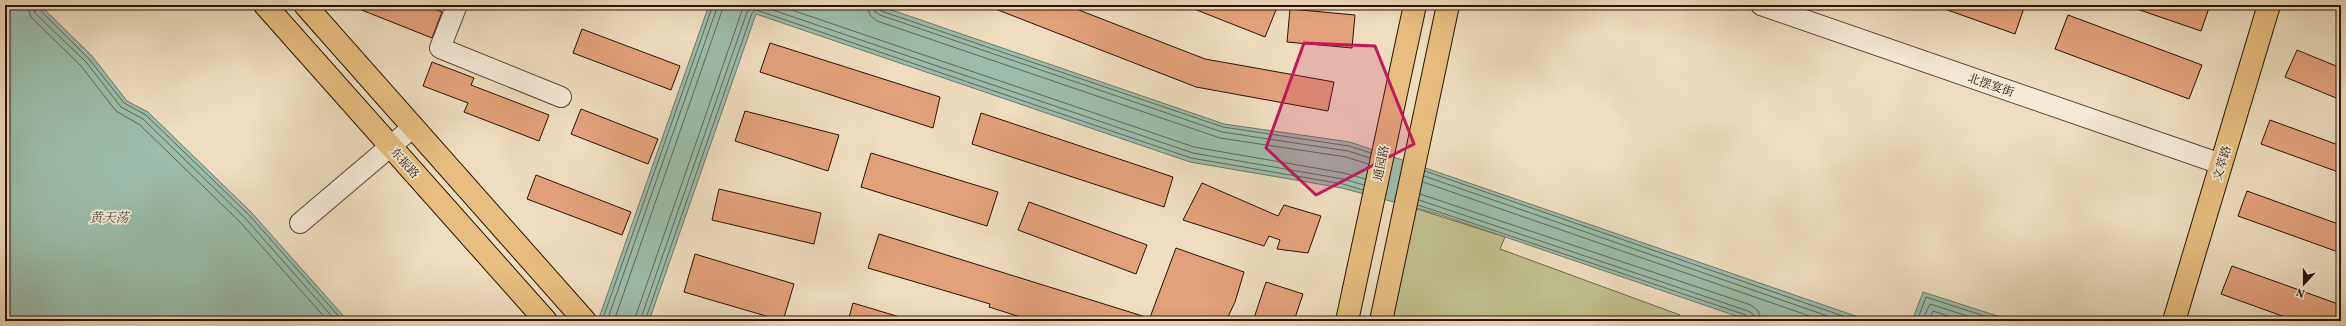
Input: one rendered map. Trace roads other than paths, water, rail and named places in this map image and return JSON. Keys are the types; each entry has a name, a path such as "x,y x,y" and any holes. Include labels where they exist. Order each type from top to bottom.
{"main road":[{"name":"东振路","path":"265,5 546,321"},
{"path":"305,5 412,128 585,321"},
{"name":"通园路","path":"1347,321 1415,5"},
{"path":"1381,321 1448,5"},
{"name":"文萃路","path":"2174,321 2269,5"}],"street":[{"path":"457,5 440,48 561,96"},
{"name":"北摆宴街","path":"1761,5 2221,164"},
{"path":"300,223 412,128"}],"water":[{"name":"黄天荡","path":"5,5 40,5 92,56 127,101 148,112 251,212 348,321 5,321"},
{"path":"709,5 877,5 1224,124 1350,142 1870,321 1751,321 1438,214 1342,188 1190,162 756,14 649,321 598,321"},
{"path":"1923,292 2013,321 1912,321"}]}
